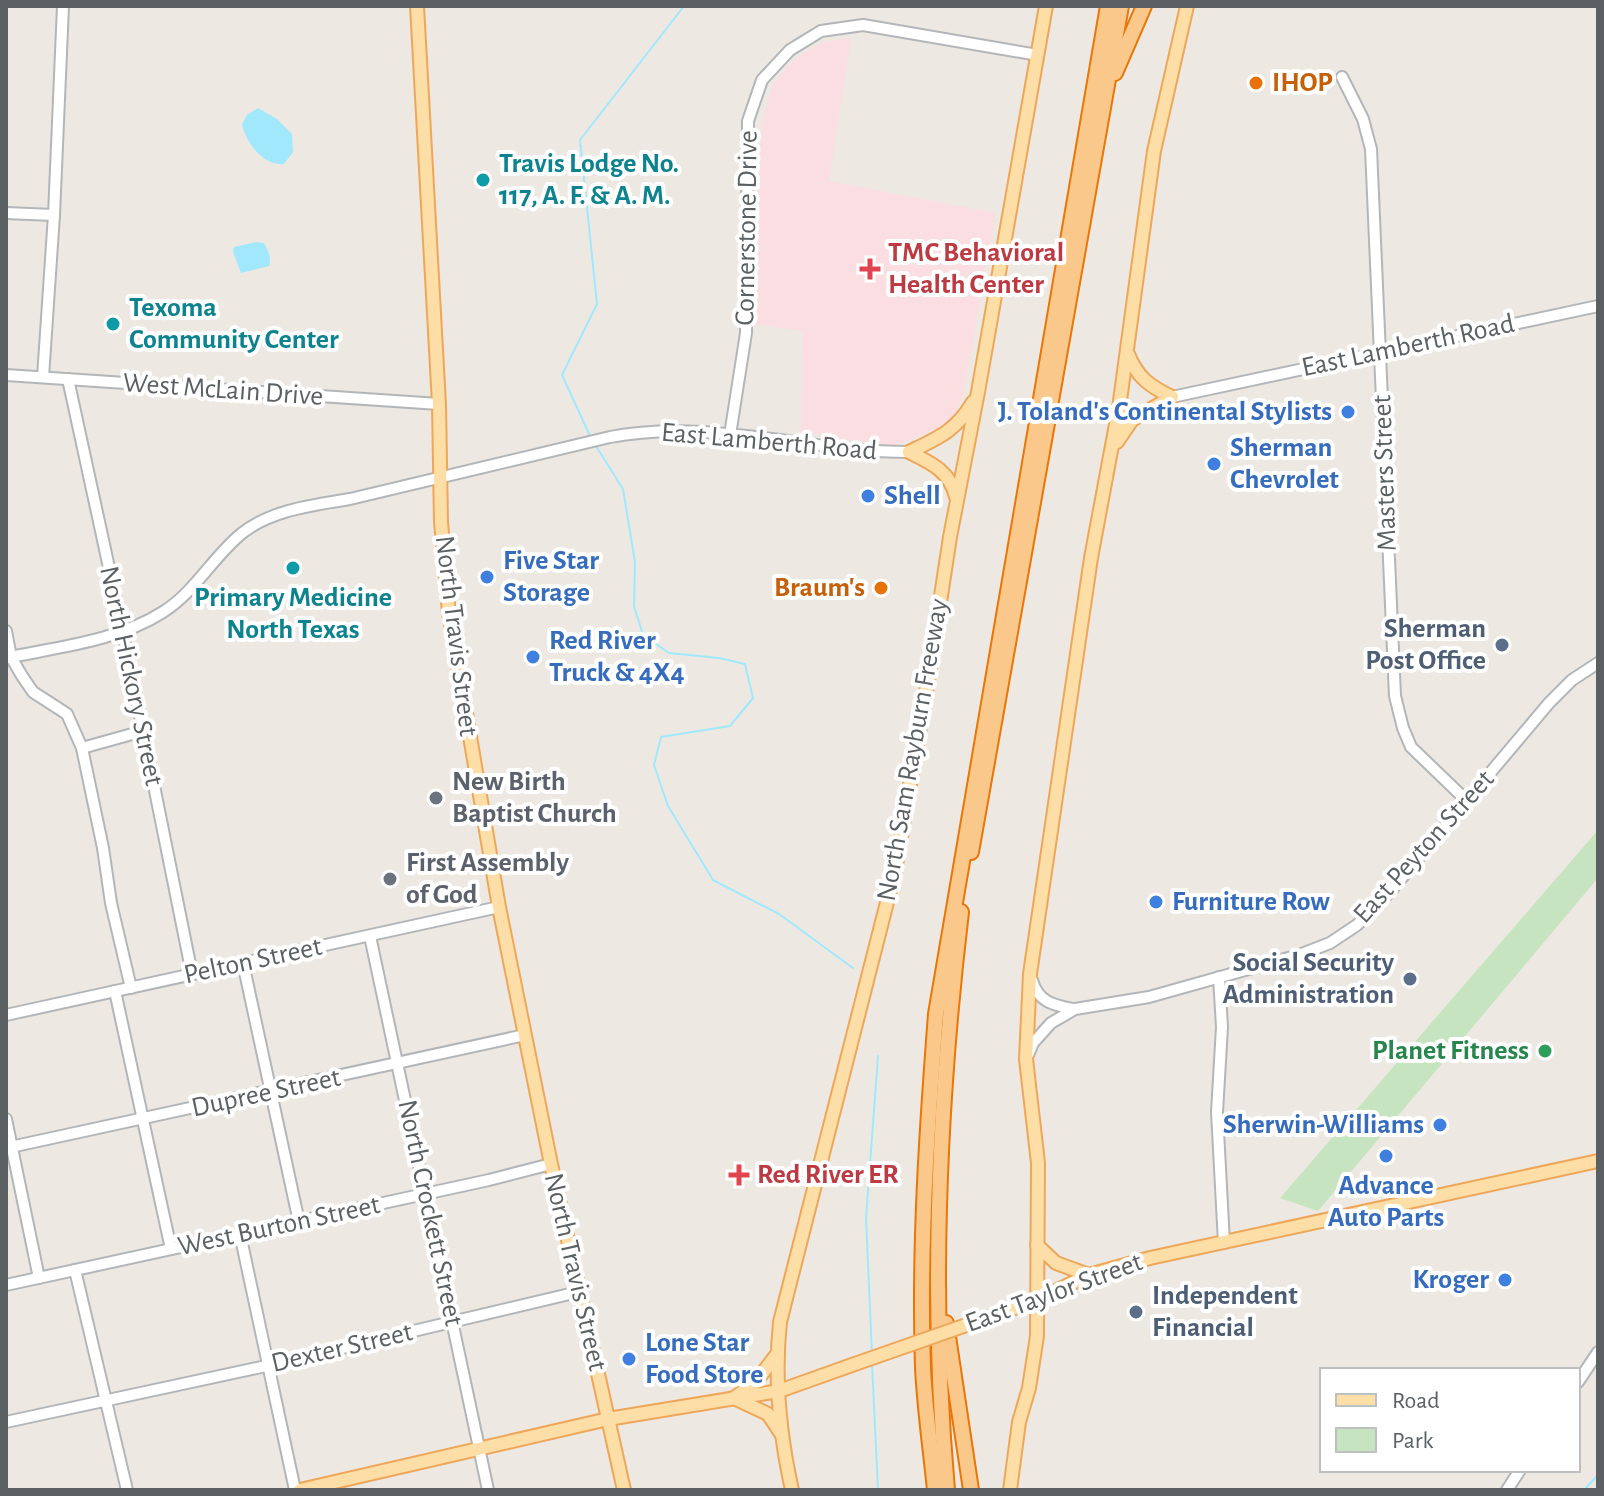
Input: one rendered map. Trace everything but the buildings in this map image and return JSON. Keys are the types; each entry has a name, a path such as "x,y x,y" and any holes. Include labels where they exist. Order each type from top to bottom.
{"highway":[{"path":"935,1490 923,1369 923,1265 926,1152 936,1014 1108,6"},
{"path":"947,1490 941,1418 937,1260 941,1132 962,903 1121,6"},
{"path":"1106,96 1144,6"},
{"path":"937,1260 971,1490"}],"main road":[{"name":"North Travis Street","path":"417,6 439,404 441,522 449,613 499,907 578,1292 624,1490"},
{"name":"North Sam Rayburn Freeway","path":"792,1490 779,1391 777,1354 780,1322 895,871 957,500 1046,6"},
{"path":"1010,1490 1019,1422 1035,1357 1038,1163 1026,1059 1030,974 1091,558 1112,451 1154,151 1187,6"},
{"path":"1126,350 1144,382 1172,397"},
{"path":"909,452 957,425 978,392"},
{"path":"1112,451 1132,420 1172,397"},
{"path":"909,452 942,470 953,482 957,500"},
{"name":"East Taylor Street","path":"297,1490 608,1419 779,1391 1037,1300 1089,1275 1150,1258 1598,1161"},
{"path":"1037,1245 1056,1263 1089,1275"},
{"path":"777,1354 755,1383 734,1398 768,1414 783,1436"}],"street":[{"path":"43,377 63,6"},
{"name":"Cornerstone Drive","path":"730,435 746,333 748,121 762,80 790,50 821,31 863,25 1038,55"},
{"name":"Masters Street","path":"1342,77 1363,119 1371,149 1395,696 1411,747 1467,801"},
{"path":"6,213 54,215"},
{"name":"East Lamberth Road","path":"1172,397 1598,306"},
{"name":"West McLain Drive","path":"6,375 439,404"},
{"name":"North Hickory Street","path":"68,379 192,974"},
{"name":"East Lamberth Road","path":"8,657 123,632 165,611 241,534 266,518 610,437 669,430 868,452 909,452"},
{"path":"6,631 8,657 33,692 67,714 82,748 111,903 131,988"},
{"name":"East Peyton Street","path":"1026,1059 1043,1031 1058,1017 1075,1009 1149,997 1320,947 1357,925 1389,893 1549,703 1572,680 1598,663"},
{"path":"82,748 143,731"},
{"name":"Pelton Street","path":"6,1015 499,907"},
{"name":"North Crockett Street","path":"370,936 488,1490"},
{"path":"243,963 299,1222"},
{"path":"1030,974 1035,991 1043,1000 1075,1009"},
{"path":"1219,977 1222,1027 1217,1112 1224,1243"},
{"path":"115,991 171,1249"},
{"name":"Dupree Street","path":"9,1148 525,1035"},
{"path":"6,1119 9,1148 39,1278"},
{"name":"West Burton Street","path":"6,1285 551,1164"},
{"path":"240,1234 266,1366 297,1490"},
{"path":"75,1270 127,1490"},
{"name":"Dexter Street","path":"6,1422 266,1366 578,1292"},
{"path":"1580,1378 1598,1352"},
{"path":"1507,1490 1519,1472"}],"shaded area":[{"name":"TMC Behavioral Health Center","path":"851,38 829,181 996,213 962,400 947,425 894,446 801,432 803,331 753,324 761,125 773,84 794,59 822,42"}],"green space":[{"path":"1598,830 1598,878 1318,1211 1280,1198"}],"water":[{"path":"258,108 277,119 292,134 293,152 284,164 269,162 247,138 242,124 247,115"},
{"path":"264,243 270,257 269,266 241,273 234,247"}],"waterway":[{"path":"591,438 562,375 597,304 580,140 684,6"},
{"path":"594,443 623,489 635,562 634,606 643,635 669,653 745,664 753,698 730,726 661,737 654,765 668,806 713,880 779,914 853,968"},
{"path":"872,1354 866,1218 878,1056"},
{"path":"872,1364 878,1490"},
{"path":"1584,1490 1598,1475"}],"place":[{"name":"IHOP","path":"1256,83"},
{"name":"Travis Lodge No. 117, A. F. & A. M.","path":"483,180"},
{"name":"TMC Behavioral Health Center","path":"870,269"},
{"name":"Texoma Community Center","path":"113,324"},
{"name":"J. Toland's Continental Stylists","path":"1348,412"},
{"name":"Sherman Chevrolet","path":"1214,464"},
{"name":"Shell","path":"868,496"},
{"name":"Primary Medicine North Texas","path":"293,568"},
{"name":"Five Star Storage","path":"487,577"},
{"name":"Braum's","path":"881,588"},
{"name":"Sherman Post Office","path":"1502,645"},
{"name":"Red River Truck & 4X4","path":"533,657"},
{"name":"New Birth Baptist Church","path":"436,798"},
{"name":"First Assembly of God","path":"390,879"},
{"name":"Furniture Row","path":"1156,902"},
{"name":"Social Security Administration","path":"1410,979"},
{"name":"Planet Fitness","path":"1545,1051"},
{"name":"Sherwin-Williams","path":"1440,1125"},
{"name":"Advance Auto Parts","path":"1386,1156"},
{"name":"Red River ER","path":"739,1175"},
{"name":"Kroger","path":"1505,1280"},
{"name":"Independent Financial","path":"1136,1312"},
{"name":"Lone Star Food Store","path":"629,1359"}]}
